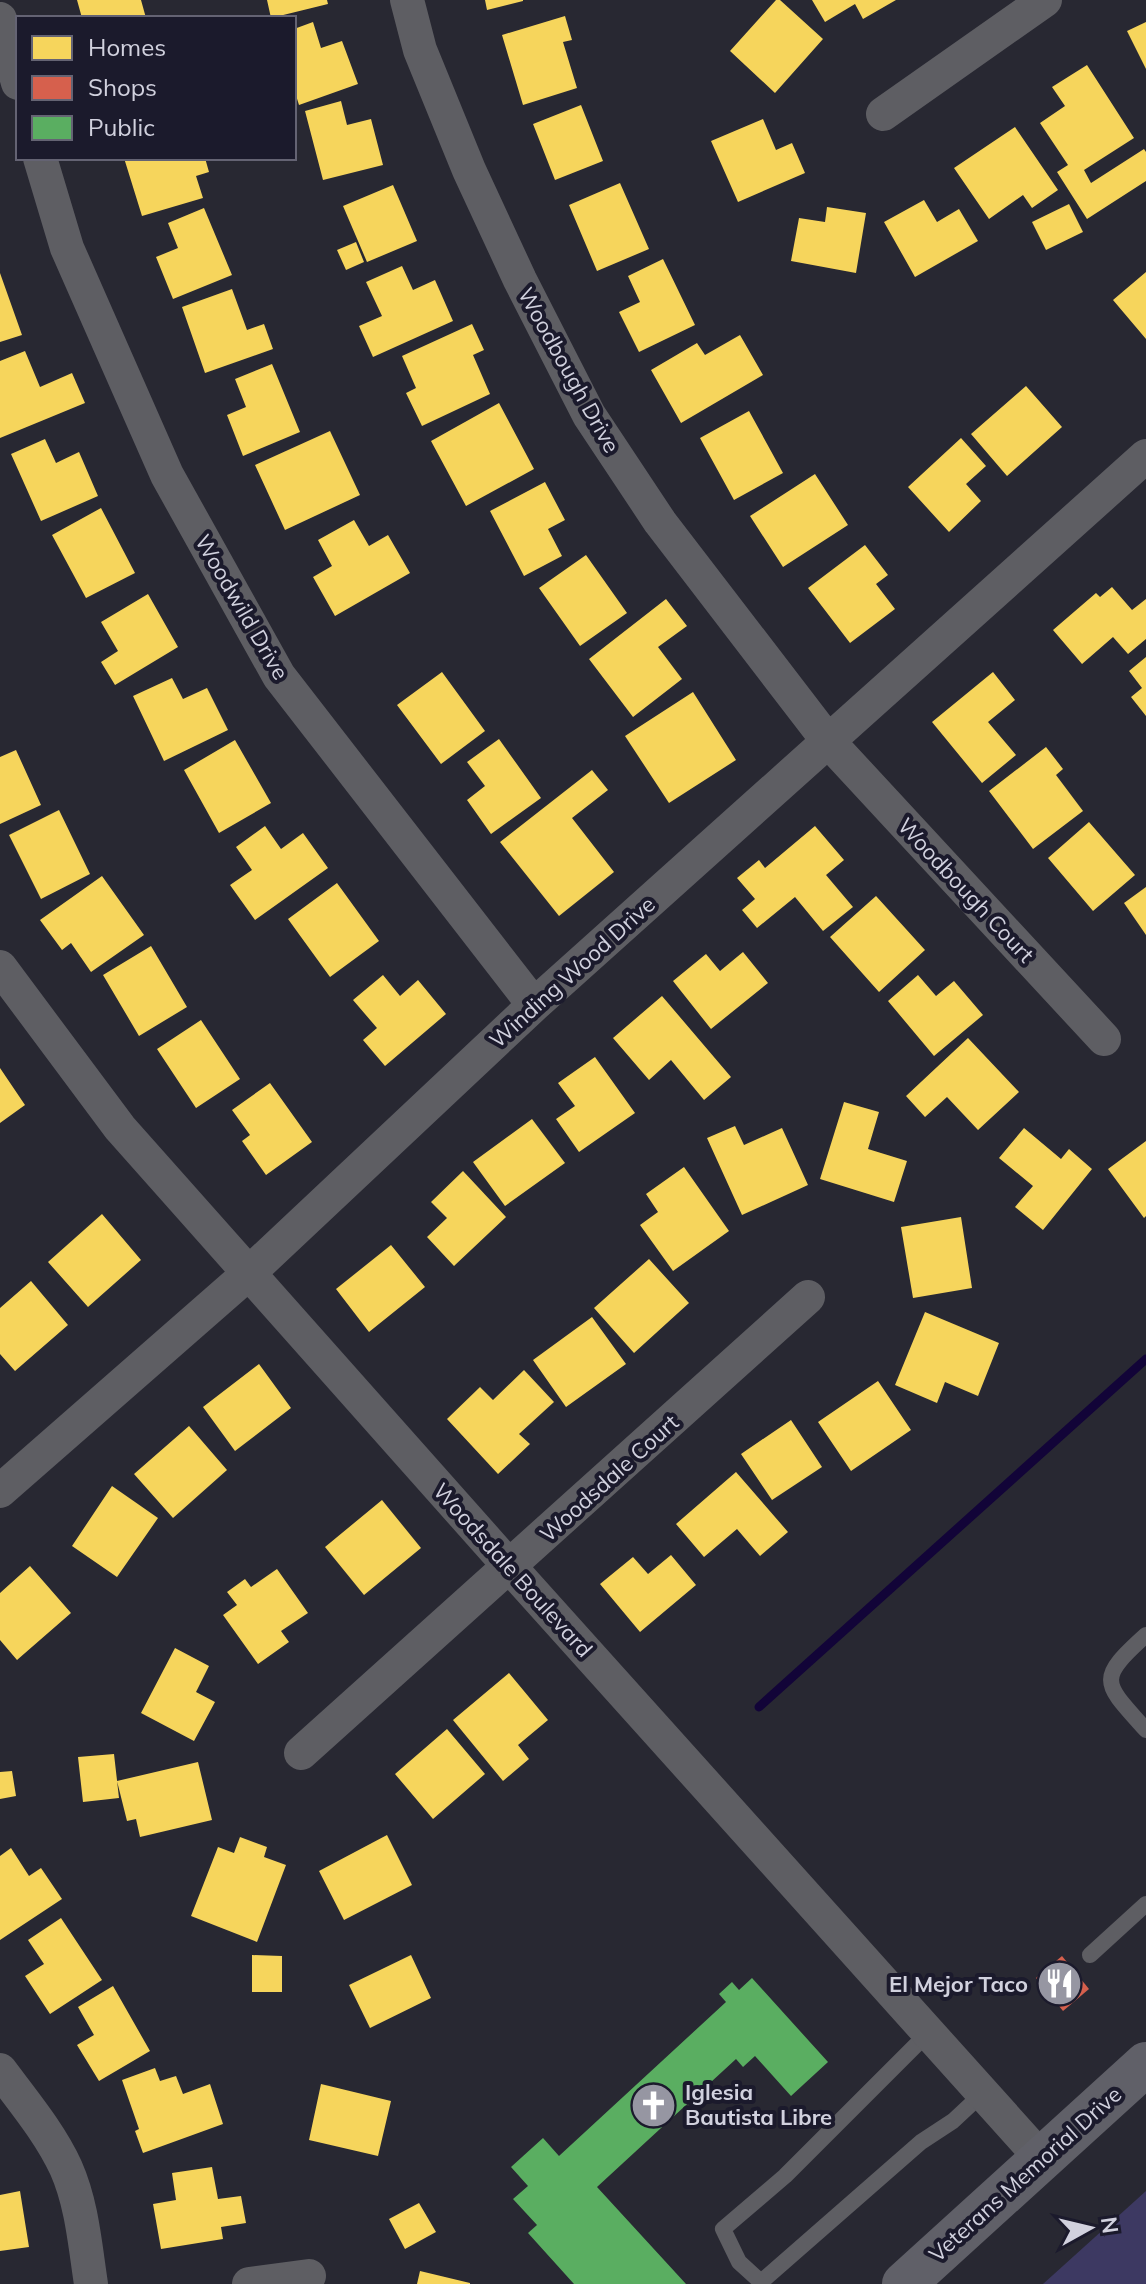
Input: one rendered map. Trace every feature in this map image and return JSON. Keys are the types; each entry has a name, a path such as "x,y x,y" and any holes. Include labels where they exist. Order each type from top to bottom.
{"main road":[{"name":"Veterans Memorial Drive","path":"904,2284 1146,2064"}],"street":[{"name":"Woodbough Drive","path":"407,0 420,50 469,170 520,280 589,415 660,522 828,741"},
{"path":"883,114 1045,0"},
{"path":"0,19 16,76"},
{"name":"Woodwild Drive","path":"41,160 67,248 167,475 279,676 534,1005"},
{"name":"Winding Wood Drive","path":"0,1491 249,1273 534,1005 828,741 1142,469"},
{"name":"Woodbough Court","path":"828,741 1104,1039"},
{"name":"Woodsdale Boulevard","path":"0,967 120,1128 1042,2159"},
{"name":"Woodsdale Court","path":"301,1753 808,1297"},
{"path":"0,2070 40,2123 66,2168 81,2213 91,2284"},
{"path":"249,2284 309,2276"}],"lane":[{"path":"1146,1635 1118,1660 1110,1678 1112,1689 1121,1702 1146,1730"},
{"path":"1090,1955 1146,1904"},
{"path":"928,2033 785,2176 723,2229 739,2262 761,2282 921,2142 953,2121 983,2093"}],"shaded area":[{"path":"1146,2191 1146,2284 1043,2284"}],"building: Homes":[{"path":"77,0 141,0 145,16 81,16"},
{"path":"267,0 327,0 328,4 279,16 271,16"},
{"path":"485,0 523,0 523,1 487,10"},
{"path":"776,0 780,0 823,39 775,93 730,51"},
{"path":"812,0 896,0 863,19 855,4 825,22"},
{"path":"565,16 572,40 563,42 577,88 523,105 502,35"},
{"path":"313,22 321,48 342,41 358,84 299,105 296,95 296,28"},
{"path":"1146,22 1146,69 1127,31"},
{"path":"1087,65 1134,138 1084,170 1091,183 1144,149 1146,181 1087,219 1057,172 1068,165 1040,123 1065,106 1052,87"},
{"path":"341,101 347,125 371,119 383,165 323,180 305,111"},
{"path":"581,105 603,161 555,180 533,124"},
{"path":"763,119 776,150 792,143 805,173 738,202 711,141"},
{"path":"1015,127 1058,190 1032,208 1023,195 989,219 954,168"},
{"path":"125,160 206,160 209,172 196,176 203,198 142,216"},
{"path":"620,183 649,249 597,271 569,205"},
{"path":"393,185 417,241 367,262 343,206"},
{"path":"924,200 937,222 959,209 978,241 915,277 884,222"},
{"path":"1069,204 1083,232 1046,250 1032,222"},
{"path":"827,207 866,213 856,273 791,261 799,218 825,222"},
{"path":"204,208 232,275 173,299 156,257 178,248 168,223"},
{"path":"356,242 364,262 346,270 337,250"},
{"path":"663,259 695,325 639,352 619,312 640,302 628,276"},
{"path":"402,266 413,290 435,280 453,321 373,357 359,326 382,316 366,282"},
{"path":"1146,272 1146,339 1113,300"},
{"path":"0,273 22,335 0,342"},
{"path":"232,289 247,330 264,324 273,349 205,373 182,307"},
{"path":"472,324 484,350 473,355 490,394 422,426 406,393 416,388 402,356"},
{"path":"740,335 763,375 681,423 651,370 697,343 705,355"},
{"path":"25,351 40,387 72,373 85,403 0,438 0,361"},
{"path":"272,364 300,432 243,456 227,415 246,407 235,379"},
{"path":"1026,386 1062,427 1007,476 971,434"},
{"path":"499,403 534,469 466,506 431,441"},
{"path":"749,411 783,473 734,500 700,438"},
{"path":"330,431 360,495 285,530 255,465"},
{"path":"961,438 986,466 966,484 981,501 949,532 908,487"},
{"path":"45,439 56,463 79,452 98,496 41,521 11,454"},
{"path":"815,474 848,525 783,567 750,516"},
{"path":"545,482 565,520 548,529 562,556 524,576 490,511"},
{"path":"101,508 135,573 86,598 52,535"},
{"path":"354,520 369,546 388,535 410,573 335,616 313,577 332,566 318,540"},
{"path":"865,545 888,575 876,584 895,609 850,643 808,588"},
{"path":"586,555 627,613 580,646 539,588"},
{"path":"1112,587 1132,610 1146,599 1146,639 1128,654 1113,637 1082,664 1053,630 1096,593 1100,597"},
{"path":"148,594 178,647 115,685 101,662 118,651 101,622"},
{"path":"666,599 687,626 658,647 682,679 633,717 589,659"},
{"path":"1146,657 1146,716 1131,697 1142,688 1129,671"},
{"path":"442,672 485,731 441,764 397,705"},
{"path":"993,672 1015,700 988,722 1016,755 982,783 932,722"},
{"path":"172,678 183,699 207,688 228,730 164,761 133,696"},
{"path":"693,692 736,760 669,803 625,736"},
{"path":"499,739 541,798 491,834 467,800 485,786 467,762"},
{"path":"235,740 271,803 219,833 184,770"},
{"path":"1046,747 1063,769 1056,775 1083,811 1033,849 989,791"},
{"path":"16,750 41,805 0,824 0,757"},
{"path":"592,770 608,790 572,818 614,872 559,916 500,842"},
{"path":"59,810 90,874 41,899 9,835"},
{"path":"1089,822 1135,875 1093,911 1048,858"},
{"path":"265,826 281,849 303,833 328,868 255,920 230,885 252,870 236,847"},
{"path":"815,826 844,860 826,875 853,907 823,931 795,897 757,928 742,910 755,899 737,878 759,860 765,868"},
{"path":"102,876 144,935 91,972 71,943 62,950 40,920"},
{"path":"337,883 379,941 330,977 288,919"},
{"path":"1146,887 1146,935 1124,903"},
{"path":"876,896 925,950 879,992 830,937"},
{"path":"151,946 187,1007 139,1036 103,975"},
{"path":"743,952 768,983 711,1029 673,981 706,954 720,971"},
{"path":"383,975 400,996 418,980 446,1014 385,1066 363,1040 377,1028 353,1000"},
{"path":"918,975 936,996 954,981 983,1015 934,1056 888,1001"},
{"path":"662,996 731,1077 704,1100 671,1060 649,1080 613,1038"},
{"path":"201,1020 240,1079 196,1108 157,1049"},
{"path":"968,1038 1019,1092 978,1130 947,1097 925,1117 906,1096"},
{"path":"595,1057 635,1113 579,1152 556,1119 575,1106 558,1083"},
{"path":"0,1068 25,1105 0,1123"},
{"path":"270,1083 312,1142 266,1175 242,1141 250,1135 232,1110"},
{"path":"844,1102 879,1112 868,1149 907,1161 894,1202 820,1179"},
{"path":"532,1119 565,1163 505,1206 473,1162"},
{"path":"735,1126 744,1145 782,1128 808,1185 742,1215 707,1138"},
{"path":"1024,1128 1061,1159 1069,1149 1092,1169 1043,1230 1015,1207 1033,1186 999,1158"},
{"path":"1146,1141 1146,1216 1144,1218 1108,1169"},
{"path":"684,1167 729,1231 673,1271 640,1225 658,1212 646,1194"},
{"path":"463,1171 506,1217 454,1266 427,1237 447,1218 431,1202"},
{"path":"102,1214 141,1260 88,1307 48,1262"},
{"path":"961,1217 972,1288 913,1298 901,1227"},
{"path":"391,1245 425,1287 369,1332 336,1289"},
{"path":"649,1259 689,1303 634,1353 594,1308"},
{"path":"31,1281 68,1325 15,1371 0,1354 0,1308"},
{"path":"925,1312 999,1343 978,1396 945,1382 937,1403 895,1385"},
{"path":"592,1317 626,1364 566,1407 533,1360"},
{"path":"259,1364 291,1408 235,1451 203,1407"},
{"path":"524,1370 554,1402 519,1434 530,1444 498,1474 447,1419 480,1387 493,1400"},
{"path":"878,1381 911,1430 851,1471 818,1422"},
{"path":"791,1420 822,1467 772,1500 741,1454"},
{"path":"189,1426 227,1470 173,1518 134,1474"},
{"path":"736,1472 788,1532 760,1556 737,1529 704,1557 676,1524"},
{"path":"112,1486 158,1518 117,1577 72,1546"},
{"path":"382,1500 421,1548 364,1595 325,1547"},
{"path":"671,1555 696,1585 640,1632 600,1584 633,1557 648,1574"},
{"path":"30,1566 71,1613 17,1660 0,1640 0,1593"},
{"path":"277,1569 308,1613 281,1631 289,1642 258,1664 223,1615 237,1605 227,1592 245,1579 251,1587"},
{"path":"175,1648 209,1666 196,1692 215,1702 194,1741 141,1713"},
{"path":"509,1673 548,1720 518,1745 529,1759 503,1781 453,1720"},
{"path":"447,1729 485,1774 433,1819 395,1774"},
{"path":"114,1754 119,1798 83,1802 78,1757"},
{"path":"198,1762 212,1820 140,1837 136,1819 127,1821 117,1781"},
{"path":"12,1771 16,1796 0,1799 0,1772"},
{"path":"387,1835 412,1885 344,1920 319,1871"},
{"path":"240,1837 267,1847 264,1857 286,1865 257,1942 191,1916 218,1847 234,1853"},
{"path":"11,1848 29,1876 41,1868 62,1899 0,1940 0,1856"},
{"path":"61,1918 102,1980 50,2014 25,1976 44,1964 28,1940"},
{"path":"252,1955 282,1956 282,1992 252,1992"},
{"path":"411,1955 431,1998 370,2028 349,1985"},
{"path":"113,1986 150,2051 99,2081 77,2045 94,2035 78,2007"},
{"path":"155,2068 160,2081 176,2076 183,2094 210,2084 223,2124 143,2153 135,2131 139,2129 122,2080"},
{"path":"321,2084 391,2101 378,2156 309,2140"},
{"path":"212,2167 218,2199 241,2196 246,2223 221,2227 223,2239 161,2249 153,2204 176,2200 172,2173"},
{"path":"20,2191 29,2247 0,2251 0,2195"},
{"path":"419,2203 436,2232 405,2249 389,2219"},
{"path":"420,2271 470,2283 470,2284 417,2284"}],"building: Shops":[{"path":"1062,1956 1089,1989 1063,2011 1036,1978"}],"building: Public":[{"path":"752,1978 828,2062 791,2096 755,2056 743,2067 736,2059 597,2187 686,2284 574,2284 528,2233 537,2225 513,2199 528,2186 511,2167 543,2138 559,2156 726,2002 719,1994 732,1982 739,1990"}],"waterway":[{"path":"759,1707 1146,1359"}],"place":[{"name":"El Mejor Taco","path":"1059,1984"},
{"name":"Iglesia Bautista Libre","path":"654,2105"}]}
